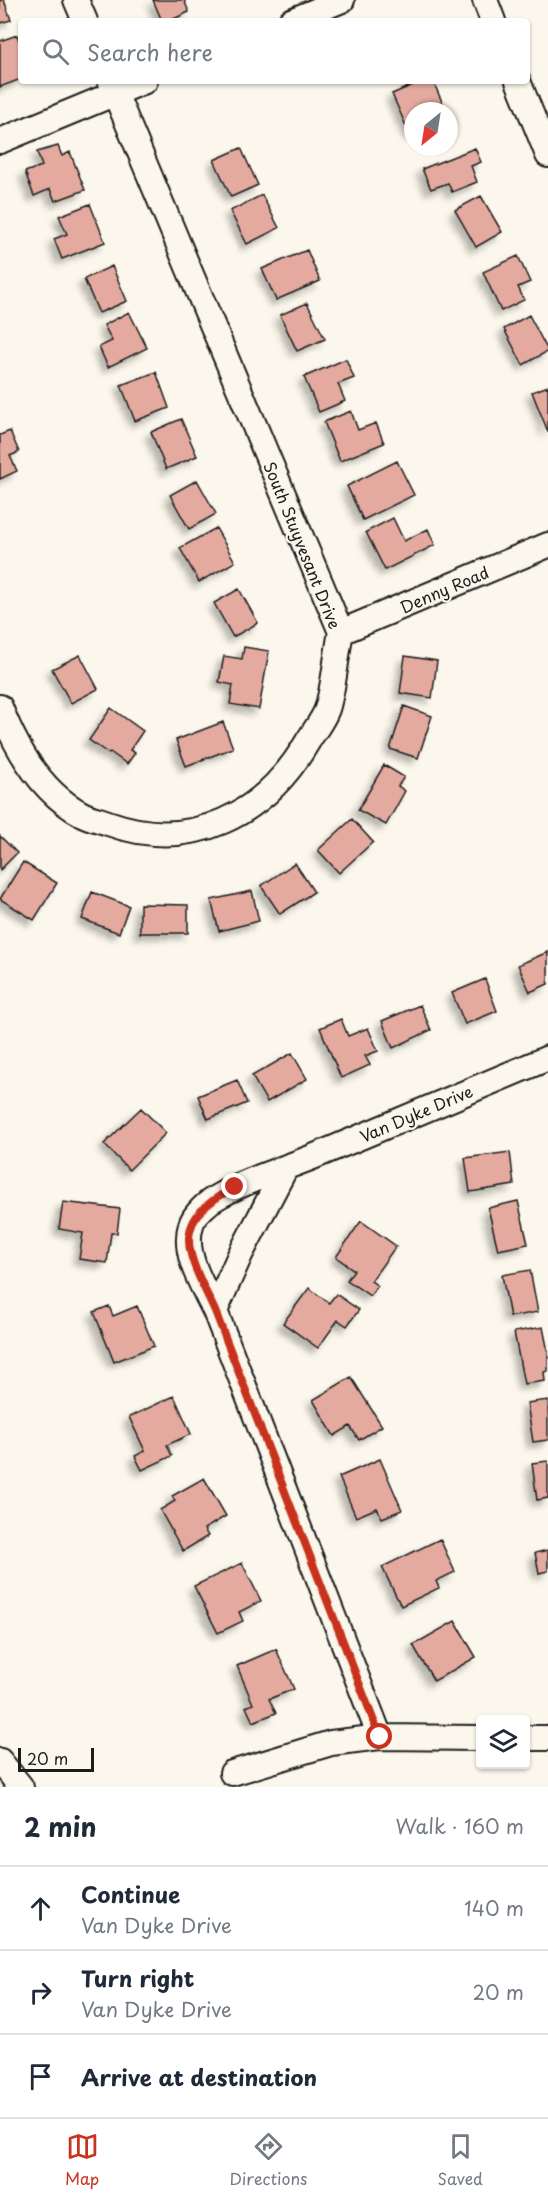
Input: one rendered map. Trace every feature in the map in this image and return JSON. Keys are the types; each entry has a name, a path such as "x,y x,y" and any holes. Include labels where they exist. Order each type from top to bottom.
{"street":[{"path":"76,0 84,18"},
{"path":"298,18 342,0"},
{"path":"485,0 492,18"},
{"path":"0,141 113,87 129,84"},
{"path":"519,84 548,155"},
{"name":"South Stuyvesant Drive","path":"0,707 24,757 59,798 82,814 130,831 184,834 225,822 265,795 295,764 326,710 341,632 113,87"},
{"name":"Denny Road","path":"341,632 548,545"},
{"name":"Van Dyke Drive","path":"380,1737 215,1311 194,1268 188,1243 191,1223 216,1197 235,1187 285,1169 548,1058"},
{"path":"215,1311 240,1255 285,1169"},
{"path":"232,1773 331,1743 380,1737 476,1738"},
{"path":"530,1738 548,1738"},
{"path":"0,1761 21,1787"}],"building":[{"path":"0,0 4,0 11,20 0,23"},
{"path":"153,0 184,0 189,12 176,18 161,18"},
{"path":"17,35 18,38 18,80 0,87 0,41"},
{"path":"415,84 434,84 442,102 404,102 404,121 392,94"},
{"path":"58,146 62,156 70,152 85,190 55,201 50,189 34,196 25,172 42,166 37,152"},
{"path":"241,148 258,185 231,197 214,160"},
{"path":"475,148 481,162 471,166 477,182 452,192 448,183 431,189 422,169"},
{"path":"262,195 279,228 247,244 230,211"},
{"path":"481,196 502,232 476,247 455,210"},
{"path":"90,204 105,242 62,259 54,239 67,234 59,216"},
{"path":"307,250 320,281 276,300 262,269"},
{"path":"518,256 530,282 518,287 524,300 501,311 483,272"},
{"path":"112,266 127,301 99,313 84,279"},
{"path":"307,303 325,339 297,351 280,315"},
{"path":"129,312 147,348 108,367 99,347 112,341 104,325"},
{"path":"529,315 548,351 523,365 504,329"},
{"path":"346,359 354,378 338,384 345,401 319,412 304,377"},
{"path":"156,372 169,408 135,421 121,385"},
{"path":"548,386 548,432 532,392"},
{"path":"351,411 358,430 376,423 384,443 340,461 324,422"},
{"path":"181,419 197,456 166,469 151,432"},
{"path":"10,431 19,452 10,456 17,471 0,479 0,435"},
{"path":"397,461 414,495 363,520 347,486"},
{"path":"197,480 216,514 189,529 170,495"},
{"path":"393,518 404,541 428,529 435,545 385,570 366,532"},
{"path":"216,528 235,562 199,582 180,548"},
{"path":"239,589 258,623 233,637 214,603"},
{"path":"244,647 269,651 259,709 230,704 233,685 219,682 224,656 242,659"},
{"path":"80,655 98,689 71,703 52,669"},
{"path":"405,656 437,661 432,698 400,693"},
{"path":"404,706 432,716 418,758 390,749"},
{"path":"111,708 143,731 130,750 135,753 127,764 89,740"},
{"path":"223,722 233,748 186,766 176,740"},
{"path":"384,765 404,777 398,786 405,791 386,825 358,810"},
{"path":"352,819 373,842 339,873 318,850"},
{"path":"0,836 17,853 0,870"},
{"path":"23,862 57,883 34,920 0,899"},
{"path":"295,863 314,892 280,914 261,886"},
{"path":"252,891 259,921 219,931 211,900"},
{"path":"92,892 129,906 119,933 82,919"},
{"path":"140,904 188,905 188,933 140,933"},
{"path":"548,952 548,984 530,992 518,965"},
{"path":"485,979 497,1011 465,1024 452,993"},
{"path":"420,1005 431,1030 393,1048 382,1021"},
{"path":"341,1019 348,1036 368,1028 378,1051 365,1056 370,1065 341,1078 320,1028"},
{"path":"292,1053 307,1079 267,1102 252,1076"},
{"path":"237,1080 247,1103 208,1119 198,1096"},
{"path":"141,1108 166,1133 129,1170 104,1144"},
{"path":"510,1152 514,1185 470,1192 465,1158"},
{"path":"518,1201 528,1244 498,1250 488,1208"},
{"path":"63,1202 120,1209 117,1233 111,1233 107,1263 79,1259 83,1233 59,1229"},
{"path":"361,1221 396,1246 371,1281 378,1286 370,1296 347,1280 354,1270 336,1257"},
{"path":"530,1270 538,1312 510,1317 502,1275"},
{"path":"309,1288 329,1303 336,1294 359,1310 347,1326 338,1320 318,1348 283,1323"},
{"path":"109,1306 113,1316 137,1306 154,1346 114,1362 94,1312"},
{"path":"543,1327 548,1352 548,1371 544,1372 545,1381 524,1384 514,1332"},
{"path":"351,1377 382,1426 359,1440 350,1426 334,1436 313,1400"},
{"path":"174,1396 191,1434 167,1445 172,1456 142,1470 135,1456 145,1451 129,1417"},
{"path":"548,1400 548,1440 533,1442 527,1403"},
{"path":"380,1459 402,1510 382,1518 377,1508 356,1517 339,1477"},
{"path":"548,1461 548,1498 537,1500 532,1463"},
{"path":"204,1478 226,1516 204,1529 208,1536 183,1551 160,1510 175,1501 172,1496"},
{"path":"440,1539 455,1572 436,1581 439,1588 401,1606 382,1567"},
{"path":"548,1550 548,1571 539,1573 535,1553"},
{"path":"242,1563 261,1601 239,1612 243,1621 218,1633 194,1586"},
{"path":"455,1621 476,1657 434,1681 413,1645"},
{"path":"276,1649 294,1689 269,1699 276,1713 253,1722 246,1707 253,1704 237,1666"}],"route":[{"path":"235,1187 216,1197 191,1223 188,1243 194,1268 215,1311 380,1737"}]}
